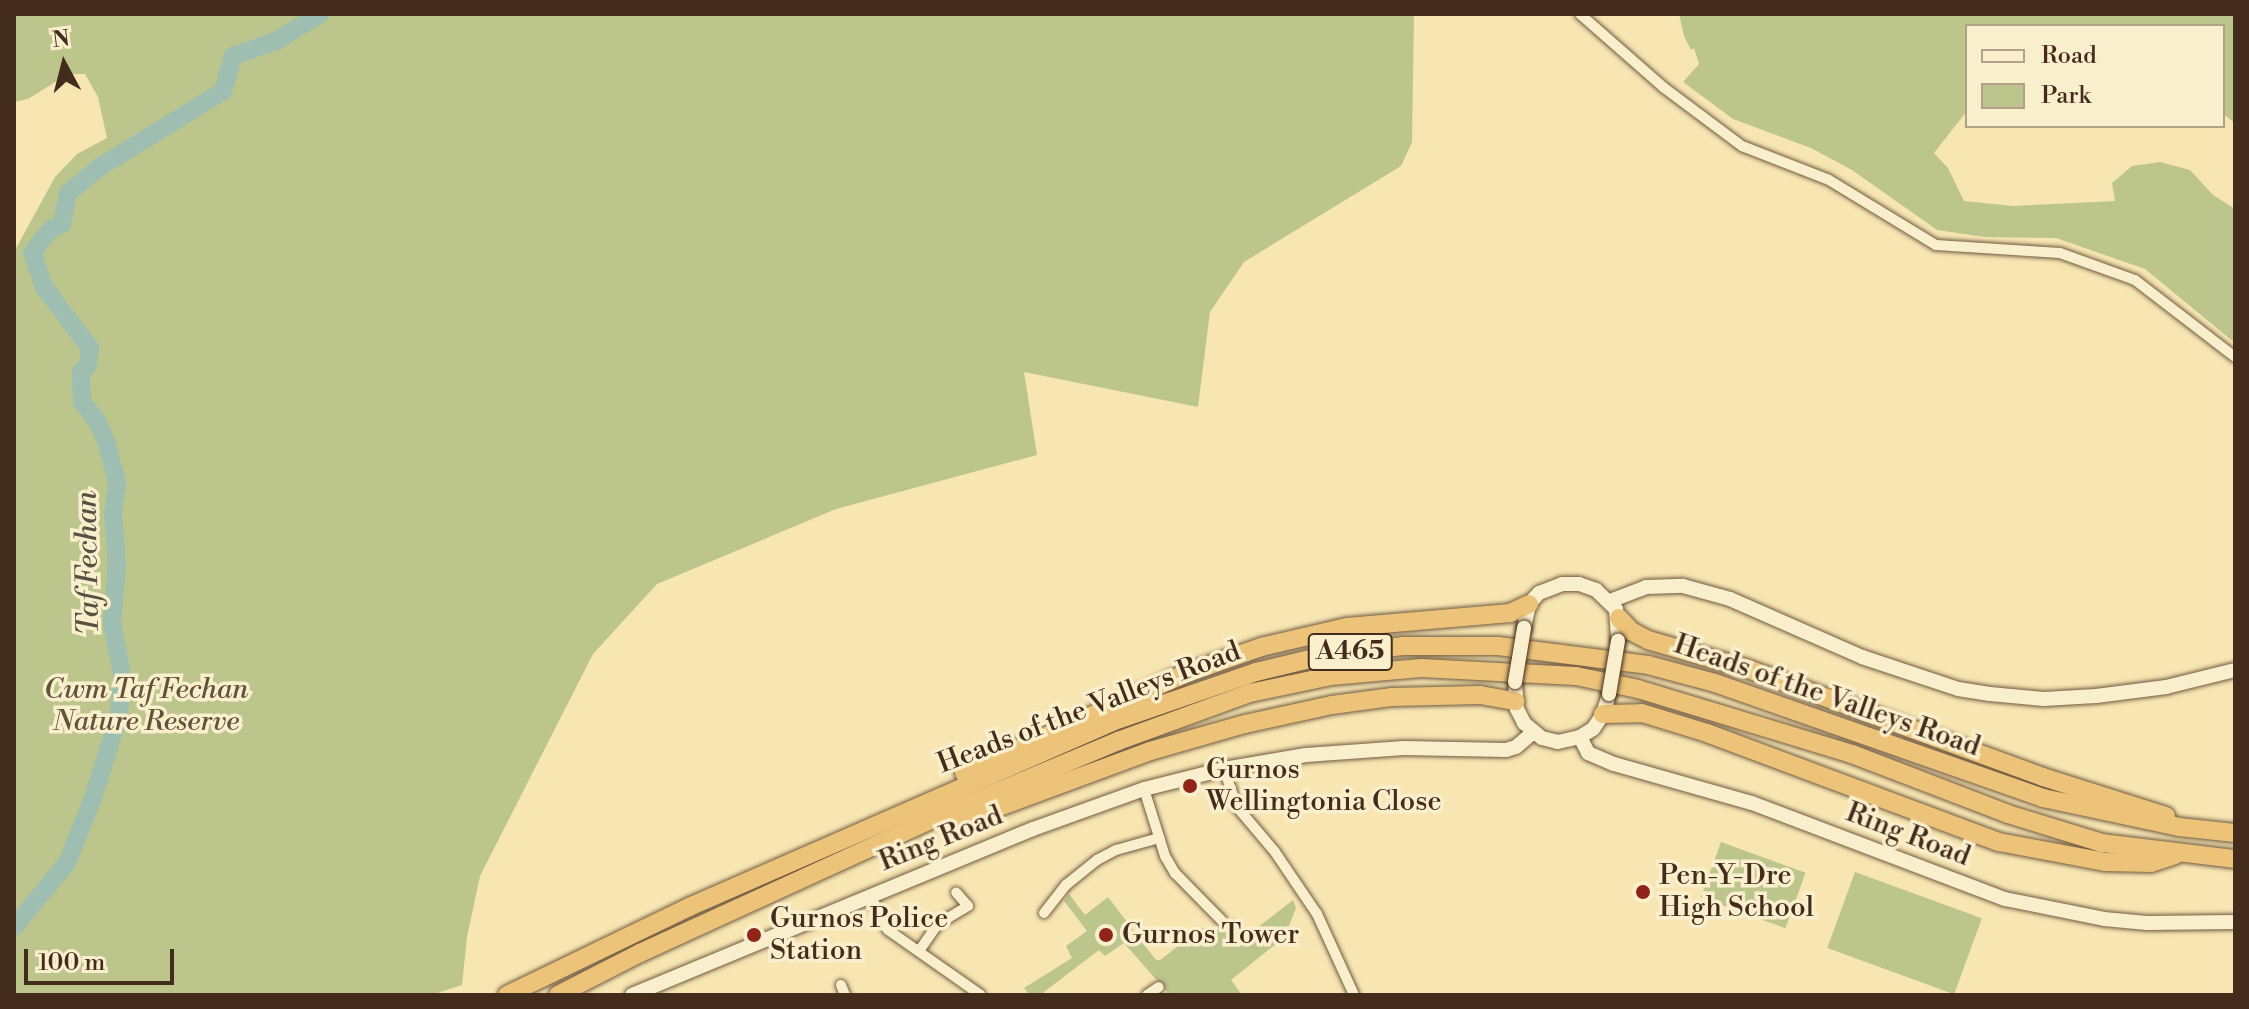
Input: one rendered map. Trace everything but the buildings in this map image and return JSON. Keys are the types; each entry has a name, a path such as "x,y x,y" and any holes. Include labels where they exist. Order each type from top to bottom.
{"highway":[{"path":"932,810 959,775 1184,674 1261,647 1347,627 1510,613 1529,604"},
{"path":"1619,618 1631,631 1648,640 1748,669 2043,777 2162,812 2179,827"},
{"name":"Heads of the Valleys Road","path":"558,995 1120,719 1256,672 1331,654 1403,646 1498,646 1648,665 1715,683 1952,769 2043,798 2179,827 2235,833"},
{"name":"Heads of the Valleys Road","path":"507,995 689,907 932,810 1250,693 1331,676 1421,668 1576,676 1638,689 1852,754 2008,814 2102,843 2235,859"},
{"path":"932,810 988,811 1150,751 1245,724 1332,705 1392,697 1502,697 1515,701"},
{"path":"1603,714 1642,713 1707,733 1999,842 2106,862 2151,863 2177,854"}],"street":[{"path":"1580,14 1663,87 1742,146 1829,180 1936,245 2060,253 2135,280 2235,357"},
{"path":"1562,584 1588,587 1610,601 1619,618 1618,641 1603,714 1593,729 1580,737 1558,742 1533,732 1524,723 1515,701 1515,682 1529,604 1539,593 1562,584"},
{"path":"1610,601 1646,587 1683,586 1730,599 1862,657 1958,689 1990,694 2044,699 2096,696 2166,687 2235,670"},
{"name":"Ring Road","path":"632,995 656,991 871,897 1096,804 1144,789 1224,769 1306,755 1404,748 1506,750 1516,747 1533,732"},
{"name":"Ring Road","path":"1580,737 1588,753 1604,760 1752,803 2005,899 2104,919 2147,923 2235,922"},
{"path":"1224,769 1237,807 1275,852 1317,914 1354,995"},
{"path":"1144,789 1159,838 1175,873 1222,921"},
{"path":"1044,913 1066,885 1097,860 1159,838"},
{"path":"919,951 938,924 968,906 956,892"},
{"path":"871,897 881,922 981,995"},
{"path":"1147,995 1159,987"}],"green space":[{"name":"Cwm Taf Fechan Nature Reserve","path":"14,14 1414,14 1412,142 1401,166 1244,262 1210,312 1198,407 1024,372 1037,455 836,509 657,584 593,654 480,876 467,937 462,985 431,995 14,995 14,252 55,177 77,154 107,138 98,97 85,74 68,74 28,99 14,102"},
{"path":"1679,14 2235,14 2235,123 2225,116 2225,24 1965,24 1965,114 1934,153 1948,168 1964,201 2013,206 2115,201 2112,183 2132,166 2160,162 2190,170 2213,195 2235,209 2235,343 2145,269 2056,238 1985,237 1937,230 1852,170 1811,148 1733,119 1683,82 1699,64 1694,48 1691,50"},
{"path":"1721,842 1806,873 1785,928 1701,897"},
{"path":"1855,872 1982,918 1954,994 1827,948"},
{"path":"1069,894 1085,915 1108,897 1156,960 1202,928 1216,931 1234,917 1248,935 1293,900 1296,908 1289,926 1292,931 1231,980 1242,995 1164,995 1167,992 1124,943 1105,956 1099,950 1040,995 1030,995 1024,988 1072,958 1066,946 1087,931 1064,901"}],"waterway":[{"name":"Taf Fechan","path":"14,927 67,863 93,798 118,718 123,679 112,623 117,565 113,513 117,483 107,444 97,421 82,402 81,372 88,365 90,348 44,287 32,253 51,229 62,224 68,193 100,167 223,91 233,56 276,41 320,14"}],"place":[{"name":"Gurnos Wellingtonia Close","path":"1190,786"},
{"name":"Pen-Y-Dre High School","path":"1643,892"},
{"name":"Gurnos Police Station","path":"754,935"},
{"name":"Gurnos Tower","path":"1106,935"}]}
